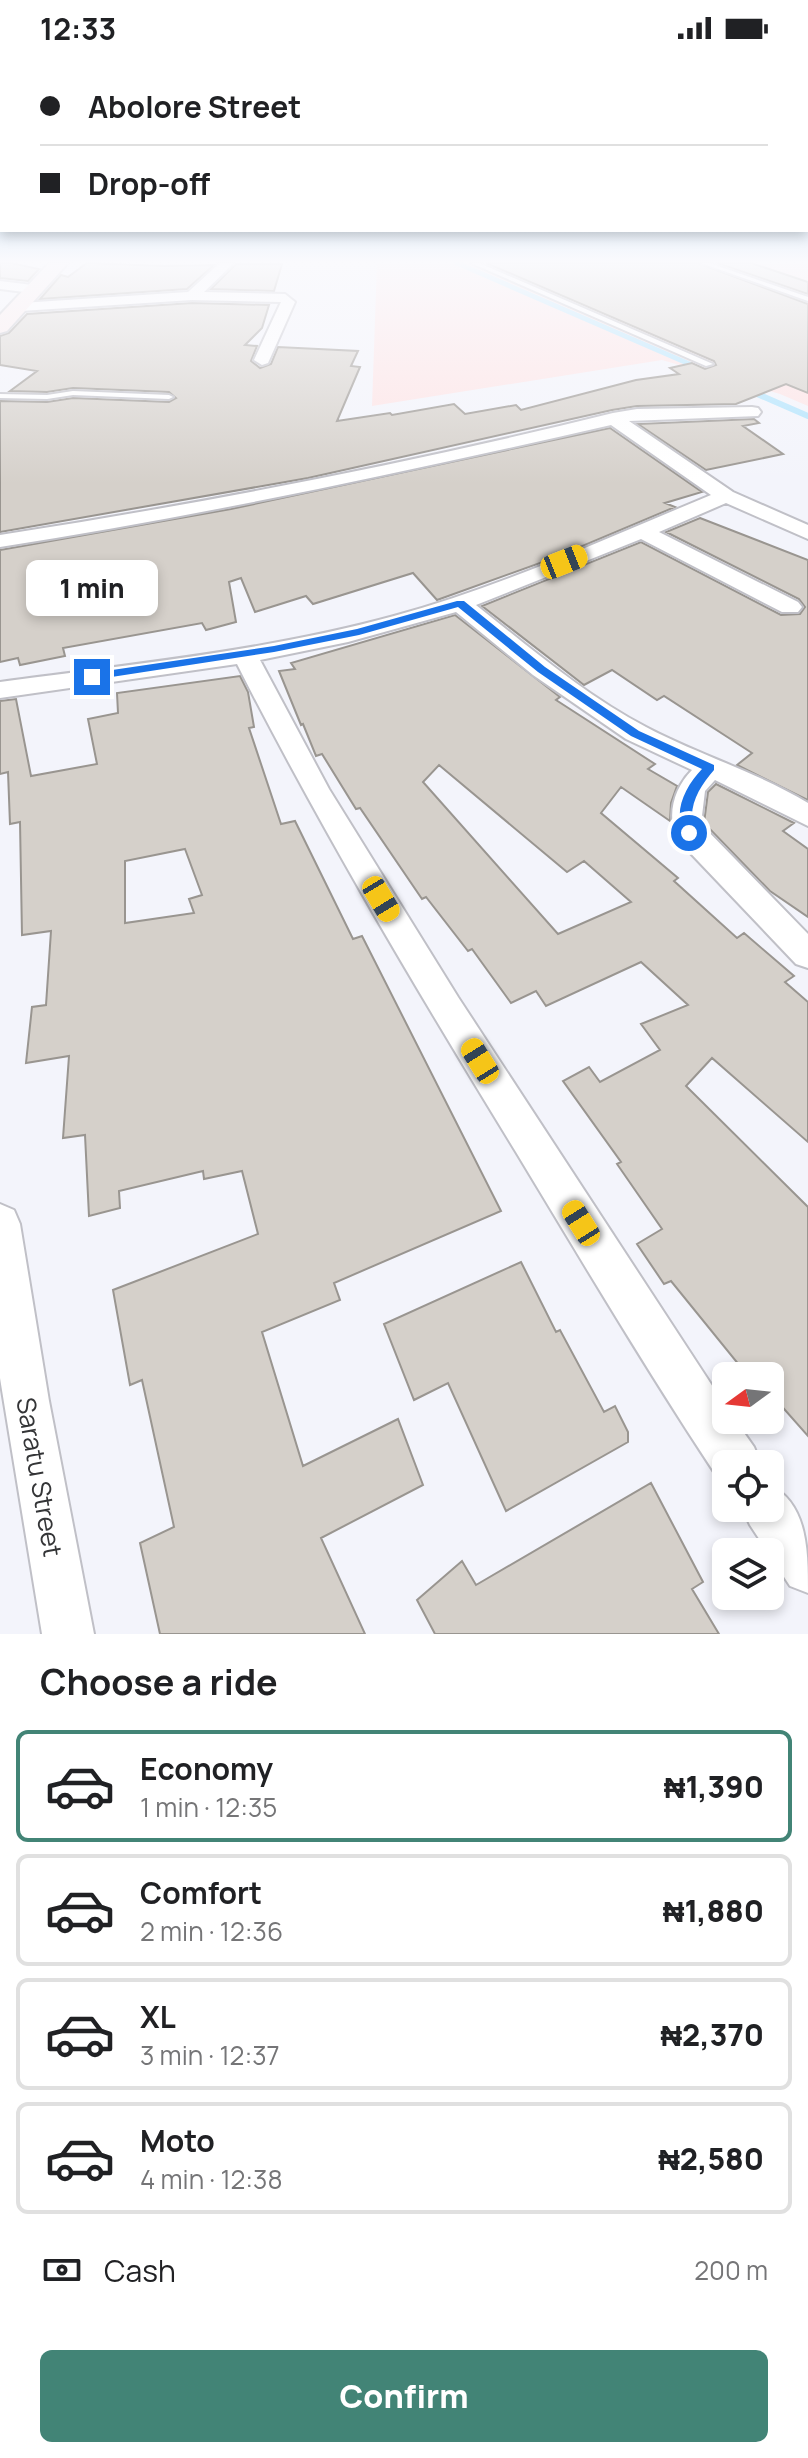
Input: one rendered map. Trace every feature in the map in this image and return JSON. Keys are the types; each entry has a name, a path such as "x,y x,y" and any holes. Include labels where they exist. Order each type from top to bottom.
{"street":[{"path":"262,360 272,337"},
{"path":"0,541 149,518 346,479 613,418 637,414 752,412"},
{"path":"613,418 726,496 808,533"},
{"path":"0,690 245,655 359,632 460,604 726,496"},
{"path":"641,531 790,607"},
{"path":"460,604 542,670 635,733 775,796 808,816"},
{"path":"245,655 324,805 674,1372 727,1450"},
{"path":"710,768 691,788 686,824 689,833 808,955"},
{"name":"Saratu Street","path":"0,1224 26,1401 68,1634"},
{"path":"777,1522 808,1568"}],"lane":[{"path":"645,337 709,364"},
{"path":"0,396 47,397 73,393 169,397"}],"shaded area":[{"path":"374,337 808,337 808,406 780,394 662,360 372,406"}],"building":[{"path":"0,337 253,337 245,345 257,346 251,361 260,368 271,364 278,347 358,351 351,366 360,367 337,421 454,404 465,414 516,405 521,410 636,380 679,374 670,368 692,363 705,369 716,365 714,361 657,337 808,337 808,393 786,384 736,404 637,406 612,410 308,478 0,532 0,401 47,402 73,398 169,402 176,398 169,392 73,388 47,392 10,391 37,371 0,365"},
{"path":"754,419 759,423 743,426 783,454 706,470 638,424"},
{"path":"610,428 702,492 665,503 675,507 554,558 437,600 413,573 313,604 306,596 255,612 241,578 229,582 236,622 206,630 202,623 63,648 65,656 20,665 18,658 0,662 0,550 231,509"},
{"path":"700,518 808,560 808,800 737,765 752,753 664,696 657,700 612,670 584,685 482,606 641,542 781,615 800,614 805,607 799,599 666,532"},
{"path":"455,615 560,697 556,700 655,764 648,769 677,786 671,803 670,821 621,787 601,813 678,878 674,881 737,938 744,933 794,976 785,982 808,1002 808,1142 712,1058 686,1086 808,1207 808,1436 784,1409 784,1362 737,1362 671,1281 664,1284 637,1244 662,1229 617,1164 621,1162 563,1081 589,1067 600,1082 660,1050 641,1024 688,1005 641,962 546,1006 536,991 511,1003 472,949 468,951 426,897 422,899 360,808 356,809 322,754 316,756 279,671 295,669 291,663","holes":["439,765 567,872 584,861 631,902 558,934 423,782"]},
{"path":"240,676 248,692 254,727 249,728 281,824 295,821 353,939 362,936 501,1211 334,1283 340,1300 262,1332 303,1466 398,1419 423,1485 321,1538 365,1634 160,1634 140,1543 174,1527 142,1380 130,1385 113,1290 258,1234 242,1171 204,1179 203,1171 119,1191 120,1208 89,1216 85,1135 63,1138 69,1056 26,1063 32,1007 46,1005 51,931 22,935 20,822 10,824 8,772 0,774 0,701 16,699 31,776 97,764 88,719 118,713 117,693","holes":["185,849 202,895 189,899 194,913 125,923 125,861"]},
{"path":"716,784 794,823 783,831 808,849 808,917 770,891 704,823 708,792"},
{"path":"521,1262 556,1332 560,1330 604,1412 615,1406 628,1432 628,1442 506,1511 448,1383 414,1400 384,1324"},
{"path":"651,1483 703,1582 692,1589 719,1634 435,1634 417,1600 462,1561 476,1585"}],"waterway":[{"path":"627,337 701,369"},
{"path":"748,390 808,416"}],"route":[{"path":"92,677 245,655 359,632 460,604 542,670 635,733 710,768 691,788 686,824 689,833"}]}
